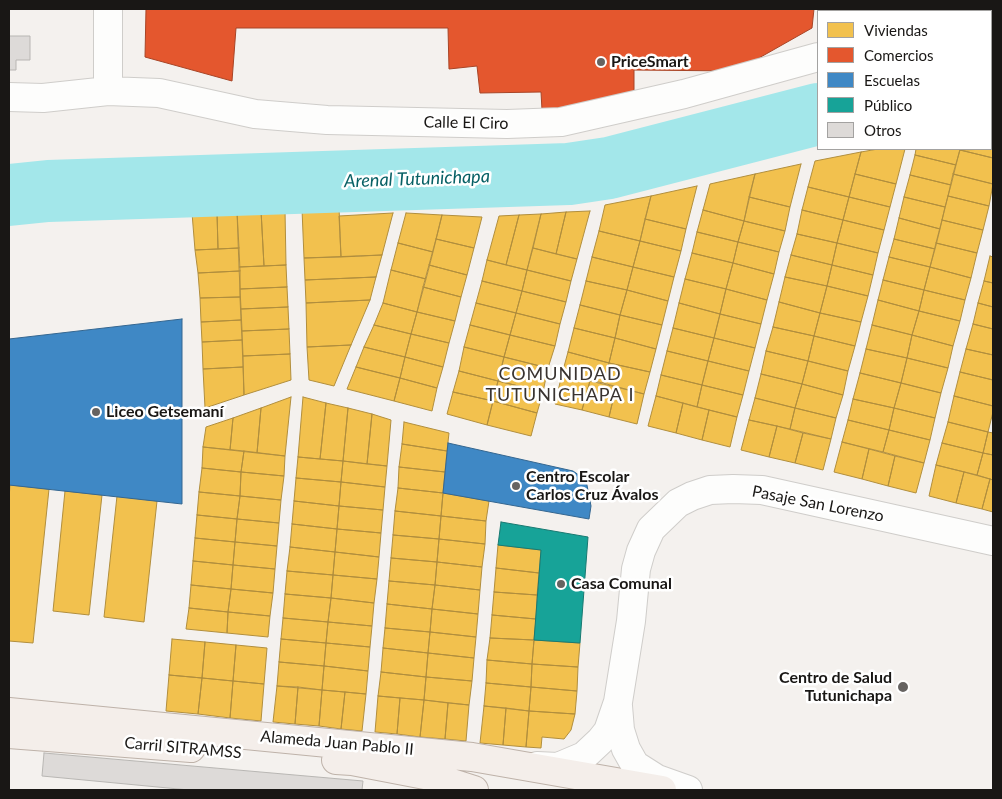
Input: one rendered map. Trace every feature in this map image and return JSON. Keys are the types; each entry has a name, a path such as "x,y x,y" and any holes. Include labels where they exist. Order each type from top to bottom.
{"main road":[{"name":"Alameda Juan Pablo II","path":"9,712 472,757 662,790"},
{"name":"Carril SITRAMSS","path":"9,734 352,761 430,776 474,790"}],"street":[{"path":"108,9 108,91"},
{"name":"Calle El Ciro","path":"9,97 43,98 108,91 158,93 255,114 327,120 507,124 561,122 684,94 817,57"},
{"name":"Pasaje San Lorenzo","path":"518,764 558,767 584,756 600,742 608,731 618,702 631,621 636,569 641,551 651,529 678,503 692,496 710,490 762,490 993,541"},
{"name":"Pasaje San Lorenzo","path":"618,702 620,730 626,749 635,765 657,779 688,790"}],"building: Viviendas":[{"path":"993,125 993,158 960,150 992,150"},
{"path":"905,150 896,184 855,174 861,152"},
{"path":"916,150 960,150 956,165 915,155"},
{"path":"960,150 993,158 993,184 953,174"},
{"path":"861,152 849,197 808,187 815,161"},
{"path":"915,155 956,165 951,185 910,175"},
{"path":"801,164 790,207 749,197 755,174"},
{"path":"755,174 744,221 703,210 710,184"},
{"path":"855,174 896,184 890,207 849,197"},
{"path":"953,174 993,184 989,206 948,196"},
{"path":"910,175 951,185 945,207 904,197"},
{"path":"697,186 686,229 645,219 651,196"},
{"path":"808,187 849,197 843,220 802,210"},
{"path":"651,196 640,241 599,231 605,205"},
{"path":"948,196 989,206 983,230 942,220"},
{"path":"749,197 790,207 785,231 744,221"},
{"path":"849,197 890,207 884,230 843,220"},
{"path":"904,197 945,207 940,229 899,218"},
{"path":"339,207 341,257 304,258 302,209"},
{"path":"261,210 264,266 239,267 237,211"},
{"path":"261,210 285,210 286,265 264,266"},
{"path":"703,210 744,221 738,242 697,232"},
{"path":"802,210 843,220 837,243 797,234"},
{"path":"237,211 239,248 218,249 217,212"},
{"path":"590,211 577,259 556,254 566,212"},
{"path":"217,212 218,249 195,250 192,213"},
{"path":"566,212 556,254 533,248 541,214"},
{"path":"393,213 382,255 341,257 339,216"},
{"path":"406,213 442,215 433,252 398,243"},
{"path":"541,214 527,270 506,265 519,215"},
{"path":"442,215 482,217 474,248 436,239"},
{"path":"519,215 506,265 487,260 499,216"},
{"path":"899,218 940,229 935,249 894,239"},
{"path":"645,219 686,229 681,251 640,241"},
{"path":"843,220 884,230 878,253 837,243"},
{"path":"942,220 983,230 977,253 936,243"},
{"path":"744,221 785,231 779,252 738,242"},
{"path":"599,231 640,241 633,267 592,257"},
{"path":"697,232 738,242 733,263 692,253"},
{"path":"797,234 837,243 832,265 791,255"},
{"path":"436,239 474,248 467,275 429,265"},
{"path":"894,239 935,249 930,267 889,257"},
{"path":"640,241 681,251 674,277 633,267"},
{"path":"738,242 779,252 774,274 733,263"},
{"path":"398,243 433,252 426,279 391,270"},
{"path":"837,243 878,253 873,275 832,265"},
{"path":"936,243 977,253 971,278 930,267"},
{"path":"239,248 240,271 198,273 195,250"},
{"path":"533,248 577,259 571,281 527,270"},
{"path":"692,253 733,263 726,289 685,279"},
{"path":"382,255 376,277 305,280 304,258"},
{"path":"791,255 832,265 827,286 785,277"},
{"path":"990,256 993,257 993,283 984,281"},
{"path":"592,257 633,267 627,290 586,281"},
{"path":"889,257 930,267 924,290 883,280"},
{"path":"487,260 527,270 522,291 482,281"},
{"path":"733,263 774,274 767,300 726,289"},
{"path":"286,265 287,287 240,289 239,267"},
{"path":"429,265 467,275 461,297 423,287"},
{"path":"832,265 873,275 868,296 827,286"},
{"path":"633,267 674,277 668,301 627,290"},
{"path":"930,267 971,278 965,300 924,290"},
{"path":"391,270 426,279 417,312 383,303"},
{"path":"527,270 571,281 566,302 522,291"},
{"path":"240,271 240,297 200,298 198,273"},
{"path":"376,277 370,300 306,303 305,280"},
{"path":"785,277 827,286 820,313 779,302"},
{"path":"685,279 726,289 720,314 679,303"},
{"path":"883,280 924,290 919,311 878,300"},
{"path":"482,281 522,291 516,313 476,303"},
{"path":"586,281 627,290 620,315 580,305"},
{"path":"984,281 993,283 993,307 978,303"},
{"path":"827,286 868,296 861,322 820,313"},
{"path":"287,287 288,307 241,309 240,289"},
{"path":"423,287 461,297 455,321 417,312"},
{"path":"726,289 767,300 761,324 720,314"},
{"path":"627,290 668,301 662,325 620,315"},
{"path":"924,290 965,300 960,321 919,311"},
{"path":"522,291 566,302 560,324 516,313"},
{"path":"240,297 241,320 201,322 200,298"},
{"path":"370,300 351,345 307,347 306,303"},
{"path":"878,300 919,311 912,335 872,325"},
{"path":"779,302 820,313 814,336 773,327"},
{"path":"383,303 417,312 411,334 374,325"},
{"path":"476,303 516,313 510,335 470,325"},
{"path":"679,303 720,314 714,338 673,328"},
{"path":"978,303 993,307 993,329 973,324"},
{"path":"580,305 620,315 615,338 574,328"},
{"path":"288,307 289,329 242,331 241,309"},
{"path":"919,311 960,321 953,346 912,335"},
{"path":"417,312 455,321 449,343 411,334"},
{"path":"516,313 560,324 555,346 510,335"},
{"path":"820,313 861,322 855,346 814,336"},
{"path":"720,314 761,324 755,348 714,338"},
{"path":"620,315 662,325 656,349 615,338"},
{"path":"241,320 242,340 202,342 201,322"},
{"path":"973,324 993,329 993,355 966,349"},
{"path":"374,325 411,334 405,357 364,347"},
{"path":"470,325 510,335 504,357 464,347"},
{"path":"872,325 912,335 907,358 866,349"},
{"path":"773,327 814,336 808,361 766,351"},
{"path":"574,328 615,338 609,363 568,352"},
{"path":"673,328 714,338 708,361 667,351"},
{"path":"289,329 290,354 243,356 242,331"},
{"path":"411,334 449,343 443,367 405,357"},
{"path":"510,335 555,346 548,368 504,357"},
{"path":"912,335 953,346 948,368 907,358"},
{"path":"814,336 855,346 848,371 808,361"},
{"path":"615,338 656,349 650,372 609,363"},
{"path":"714,338 755,348 749,371 708,361"},
{"path":"242,340 243,367 203,369 202,342"},
{"path":"351,345 334,386 309,380 307,347"},
{"path":"364,347 405,357 400,378 356,367"},
{"path":"464,347 504,357 498,381 459,371"},
{"path":"866,349 907,358 901,383 860,373"},
{"path":"966,349 993,355 993,380 960,372"},
{"path":"667,351 708,361 702,385 661,375"},
{"path":"766,351 808,361 802,384 761,374"},
{"path":"568,352 609,363 603,383 562,374"},
{"path":"290,354 291,380 244,395 243,356"},
{"path":"405,357 443,367 437,388 400,378"},
{"path":"504,357 548,368 543,392 498,381"},
{"path":"907,358 948,368 941,393 901,383"},
{"path":"708,361 749,371 743,395 702,385"},
{"path":"808,361 848,371 843,395 802,384"},
{"path":"609,363 650,372 644,394 603,383"},
{"path":"243,367 244,395 205,408 203,369"},
{"path":"356,367 400,378 394,401 347,389"},
{"path":"459,371 498,381 493,401 453,392"},
{"path":"960,372 993,380 993,406 954,396"},
{"path":"860,373 901,383 894,408 853,399"},
{"path":"562,374 590,381 582,410 555,404"},
{"path":"761,374 802,384 795,408 755,398"},
{"path":"661,375 702,385 697,407 656,396"},
{"path":"400,378 437,388 432,411 394,401"},
{"path":"498,381 543,392 537,413 493,401"},
{"path":"590,381 616,387 609,417 582,410"},
{"path":"901,383 941,393 935,418 894,408"},
{"path":"802,384 843,395 836,418 795,408"},
{"path":"702,385 743,395 737,417 697,407"},
{"path":"616,387 644,394 637,424 609,417"},
{"path":"453,392 493,401 487,425 447,414"},
{"path":"656,396 683,403 676,433 648,426"},
{"path":"954,396 993,406 988,432 948,422"},
{"path":"291,397 285,456 257,453 261,408"},
{"path":"303,397 326,403 320,459 298,457"},
{"path":"755,398 795,408 790,429 749,420"},
{"path":"853,399 894,408 889,430 848,420"},
{"path":"493,401 537,413 531,436 487,425"},
{"path":"326,403 348,408 343,461 320,459"},
{"path":"683,403 709,410 702,440 676,433"},
{"path":"261,408 257,453 230,450 233,418"},
{"path":"348,408 372,414 367,464 343,461"},
{"path":"795,408 836,418 831,439 790,429"},
{"path":"894,408 935,418 930,440 889,430"},
{"path":"709,410 737,417 730,447 702,440"},
{"path":"372,414 391,420 387,466 367,464"},
{"path":"233,418 230,450 203,447 206,427"},
{"path":"749,420 777,426 769,457 741,450"},
{"path":"848,420 889,430 883,452 842,442"},
{"path":"404,422 449,433 447,451 402,444"},
{"path":"948,422 988,432 983,453 942,443"},
{"path":"777,426 803,433 795,463 769,457"},
{"path":"889,430 930,440 924,463 883,452"},
{"path":"988,432 993,433 993,455 983,453"},
{"path":"803,433 831,439 823,470 795,463"},
{"path":"842,442 869,449 862,479 834,472"},
{"path":"942,443 983,453 977,475 936,465"},
{"path":"402,444 447,451 445,472 399,467"},
{"path":"203,447 244,451 241,472 202,468"},
{"path":"869,449 895,456 888,486 862,479"},
{"path":"244,451 285,456 284,476 241,472"},
{"path":"983,453 993,455 993,480 977,475"},
{"path":"895,456 924,463 916,493 888,486"},
{"path":"298,457 343,461 341,482 296,478"},
{"path":"343,461 387,466 385,487 341,482"},
{"path":"936,465 964,472 956,503 929,496"},
{"path":"399,467 445,472 443,493 398,488"},
{"path":"202,468 241,472 240,496 199,492"},
{"path":"241,472 284,476 281,500 240,496"},
{"path":"964,472 990,479 982,509 956,503"},
{"path":"296,478 341,482 339,506 294,501"},
{"path":"990,479 993,480 993,512 982,509"},
{"path":"341,482 385,487 383,510 339,506"},
{"path":"10,485 49,489 33,643 9,641"},
{"path":"398,488 443,493 441,516 395,511"},
{"path":"65,491 102,495 89,615 53,611"},
{"path":"199,492 240,496 237,519 197,515"},
{"path":"443,493 489,501 486,521 441,516"},
{"path":"117,496 157,501 144,622 104,617"},
{"path":"240,496 281,500 279,523 237,519"},
{"path":"294,501 339,506 337,529 292,524"},
{"path":"339,506 383,510 381,533 337,529"},
{"path":"395,511 441,516 439,539 393,535"},
{"path":"197,515 237,519 235,542 195,538"},
{"path":"441,516 486,521 485,544 439,539"},
{"path":"237,519 279,523 277,546 235,542"},
{"path":"292,524 337,529 335,552 290,547"},
{"path":"337,529 381,533 379,557 335,552"},
{"path":"393,535 439,539 437,562 391,558"},
{"path":"195,538 235,542 233,565 193,561"},
{"path":"439,539 485,544 482,567 437,562"},
{"path":"235,542 277,546 275,569 233,565"},
{"path":"498,545 541,550 539,573 496,568"},
{"path":"290,547 335,552 333,575 287,571"},
{"path":"335,552 379,557 377,579 333,575"},
{"path":"391,558 437,562 435,585 389,581"},
{"path":"193,561 233,565 231,589 191,585"},
{"path":"437,562 482,567 480,590 435,585"},
{"path":"233,565 275,569 273,593 231,589"},
{"path":"496,568 539,573 537,595 494,592"},
{"path":"287,571 333,575 331,598 285,594"},
{"path":"333,575 377,579 374,603 331,598"},
{"path":"389,581 435,585 432,609 387,604"},
{"path":"191,585 231,589 228,612 189,608"},
{"path":"435,585 480,590 478,614 432,609"},
{"path":"231,589 273,593 270,616 228,612"},
{"path":"494,592 537,595 536,619 492,615"},
{"path":"285,594 331,598 328,622 283,618"},
{"path":"331,598 374,603 372,626 328,622"},
{"path":"387,604 432,609 430,632 385,628"},
{"path":"189,608 228,612 227,633 186,629"},
{"path":"432,609 478,614 476,637 430,632"},
{"path":"228,612 270,616 268,637 227,633"},
{"path":"492,615 536,619 534,640 490,638"},
{"path":"283,618 328,622 326,643 281,639"},
{"path":"328,622 372,626 370,647 326,643"},
{"path":"385,628 430,632 428,653 383,648"},
{"path":"430,632 476,637 474,658 428,653"},
{"path":"490,638 534,640 532,664 487,660"},
{"path":"172,639 205,642 202,678 169,675"},
{"path":"281,639 326,643 324,666 279,662"},
{"path":"534,640 580,643 578,667 532,664"},
{"path":"205,642 236,645 233,681 202,678"},
{"path":"326,643 370,647 368,671 324,666"},
{"path":"236,645 267,648 264,684 233,681"},
{"path":"383,648 428,653 426,677 381,672"},
{"path":"428,653 474,658 472,681 426,677"},
{"path":"487,660 532,664 531,687 486,683"},
{"path":"279,662 324,666 322,690 277,686"},
{"path":"532,664 578,667 577,691 531,687"},
{"path":"324,666 368,671 366,694 322,690"},
{"path":"381,672 426,677 424,700 378,696"},
{"path":"169,675 202,678 198,714 166,711"},
{"path":"426,677 472,681 469,705 424,700"},
{"path":"202,678 233,681 230,718 198,714"},
{"path":"233,681 264,684 261,721 230,718"},
{"path":"486,683 531,687 529,711 484,706"},
{"path":"277,686 298,687 295,724 273,722"},
{"path":"298,687 322,690 319,726 295,724"},
{"path":"531,687 577,691 575,714 529,711"},
{"path":"322,690 345,692 341,729 319,726"},
{"path":"345,692 366,694 362,731 341,729"},
{"path":"378,696 400,698 397,734 375,732"},
{"path":"400,698 424,700 420,737 397,734"},
{"path":"424,700 448,703 445,739 420,737"},
{"path":"448,703 469,705 466,741 445,739"},
{"path":"484,706 506,708 503,745 480,743"},
{"path":"506,708 529,711 526,747 503,745"},
{"path":"529,711 575,714 571,730 564,739 542,737 541,748 526,747"}],"building: Comercios":[{"name":"PriceSmart","path":"146,9 814,9 812,28 736,71 634,70 634,97 587,109 542,110 541,92 480,93 477,66 449,69 448,28 236,28 232,81 145,57"}],"building: Escuelas":[{"name":"Liceo Getsemaní","path":"182,319 182,504 9,485 9,339"},
{"name":"Centro Escolar Carlos Cruz Ávalos","path":"448,443 573,471 586,480 591,506 589,519 443,493"}],"building: Público":[{"name":"Casa Comunal","path":"501,522 588,537 580,643 534,640 541,550 498,545"}],"building: Otros":[{"path":"9,36 30,36 30,60 16,60 16,70 9,70"},
{"path":"44,753 363,781 362,790 189,790 42,776"}],"waterway":[{"name":"Arenal Tutunichapa","path":"9,195 48,191 569,174 609,168 817,114"}],"place":[{"name":"PriceSmart","path":"601,62"},
{"name":"Liceo Getsemaní","path":"96,412"},
{"name":"Centro Escolar Carlos Cruz Ávalos","path":"516,486"},
{"name":"Casa Comunal","path":"561,584"},
{"name":"Centro de Salud Tutunichapa","path":"903,687"}],"district":[{"name":"COMUNIDAD TUTUNICHAPA I","path":"560,384"}]}
